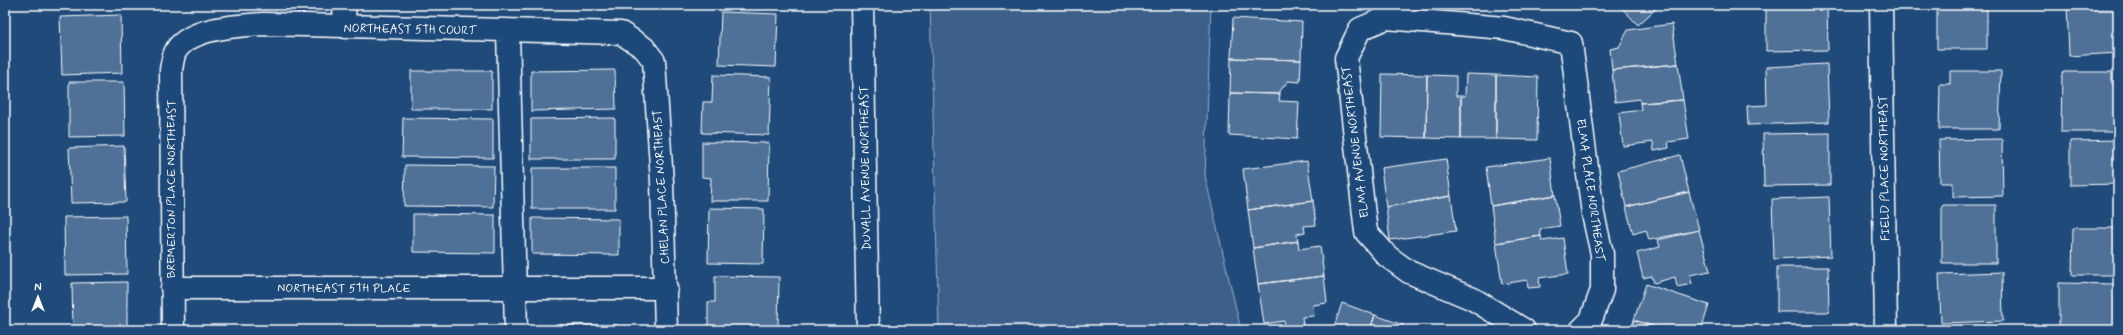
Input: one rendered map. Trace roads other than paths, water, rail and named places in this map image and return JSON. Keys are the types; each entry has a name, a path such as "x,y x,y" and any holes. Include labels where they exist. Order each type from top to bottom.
{"street":[{"path":"344,5 345,27"},
{"name":"DUVALL AVENUE NORTHEAST","path":"862,5 868,330"},
{"name":"FIELD PLACE NORTHEAST","path":"1881,5 1886,330"},
{"name":"ELMA PLACE NORTHEAST","path":"1385,11 1504,28 1571,43 1593,214 1602,254 1602,290 1591,320 1581,330"},
{"name":"ELMA AVENUE NORTHEAST","path":"1385,11 1360,29 1346,58 1366,232 1387,256 1409,272 1473,299 1524,330"},
{"name":"NORTHEAST 5TH COURT","path":"176,49 196,34 223,27 263,24 621,33 644,48"},
{"path":"508,31 516,330"},
{"name":"CHELAN PLACE NORTHEAST","path":"644,48 654,61 662,182 666,330"},
{"name":"BREMERTON PLACE NORTHEAST","path":"173,330 171,70 176,49"},
{"name":"NORTHEAST 5TH PLACE","path":"172,288 666,288"}]}
